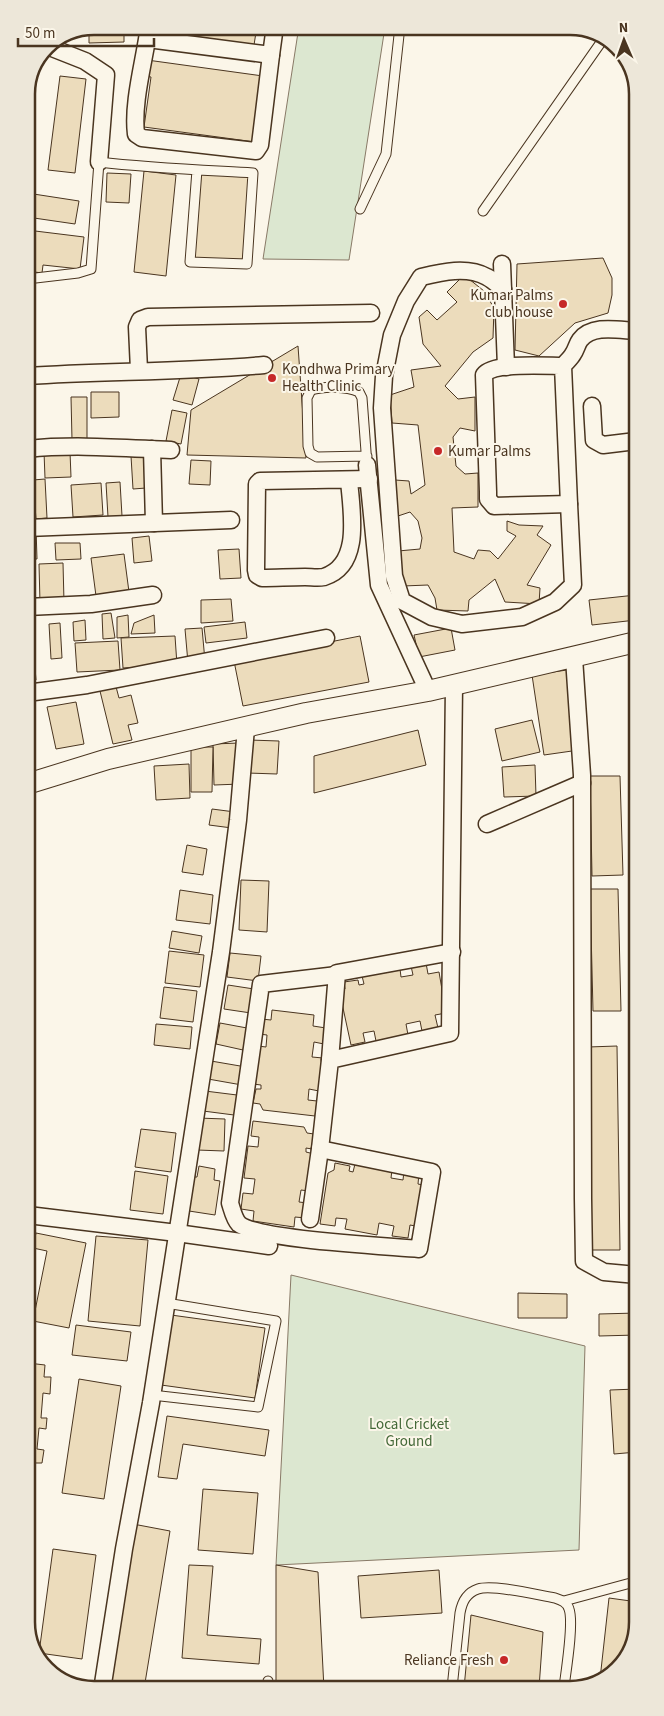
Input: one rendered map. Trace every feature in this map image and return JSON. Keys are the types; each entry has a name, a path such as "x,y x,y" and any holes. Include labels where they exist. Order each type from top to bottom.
{"street":[{"path":"148,35 137,102 136,134 142,138 256,151 260,146 274,35"},
{"path":"159,35 271,55"},
{"path":"55,49 85,61 106,75 99,162"},
{"path":"502,264 506,367"},
{"path":"503,289 488,277 466,271 441,272 422,277 406,301 392,335 384,376 382,408 394,576 402,601 432,617 462,624 522,617 555,602 573,585 562,366"},
{"path":"139,370 137,327 140,320 148,317 371,313"},
{"path":"569,504 500,507 494,506 488,500 484,375 487,371 495,368 562,366 573,355 579,342 585,335 595,330 629,330"},
{"path":"35,376 139,370 216,370 264,366"},
{"path":"592,406 594,440 603,445 629,442"},
{"path":"35,448 171,450"},
{"path":"152,449 154,523"},
{"path":"349,480 353,537 350,551 344,562 335,572 323,577 262,578 257,575 257,484 260,481 349,480 368,467 379,585 428,691"},
{"path":"35,528 231,520"},
{"path":"35,607 92,604 153,595"},
{"path":"35,692 87,685 326,638"},
{"path":"35,782 108,759 306,713 428,691 629,644"},
{"path":"574,658 582,783 584,1261 604,1272 629,1274"},
{"path":"330,1060 450,1033 454,685"},
{"path":"103,1681 124,1549 152,1394 221,952 238,820 246,728"},
{"path":"487,824 582,783"},
{"path":"320,1149 432,1172 419,1249 300,1238 248,1229 238,1223 230,1203 260,984 337,975 337,973 452,952"},
{"path":"310,1218 330,1060 337,975"},
{"path":"35,1216 177,1232 269,1246"}],"lane":[{"path":"360,209 386,154 399,35"},
{"path":"483,211 599,45"},
{"path":"35,278 78,274 91,268 99,162 176,170 197,170 253,173 247,264 190,262 197,170"},
{"path":"319,388 353,389 359,392 362,398 368,467 317,457 310,453 308,446 307,398 311,390 319,388"},
{"path":"152,1394 258,1407 276,1322 166,1303"},
{"path":"453,1681 463,1601 470,1593 477,1589 488,1588 564,1601 629,1583"},
{"path":"564,1601 569,1609 570,1623 565,1681"}],"green space":[{"path":"298,35 384,35 349,260 263,259"},
{"name":"Local Cricket Ground","path":"291,1275 585,1346 579,1550 276,1565"}],"building":[{"path":"89,35 124,35 124,42 89,43"},
{"path":"186,35 256,35 254,45"},
{"path":"147,60 263,76 255,142 144,127 151,77 145,76"},
{"path":"60,76 86,79 75,173 48,170"},
{"path":"144,171 176,175 166,276 134,272"},
{"path":"107,173 131,174 129,203 106,202"},
{"path":"200,173 249,176 243,262 194,259"},
{"path":"35,194 79,201 75,224 35,218"},
{"path":"35,231 84,237 80,269 43,265 42,273 35,272"},
{"name":"Kumar Palms club house","path":"603,258 612,278 612,295 608,313 575,323 539,356 515,350 517,264"},
{"name":"Kumar Palms","path":"464,275 484,291 494,308 493,338 473,352 445,386 458,399 475,397 475,431 460,428 453,437 456,466 465,474 478,473 478,507 452,508 454,552 474,559 478,550 490,551 498,559 516,536 507,531 507,521 519,525 543,526 537,535 551,545 527,585 540,588 539,604 505,602 495,579 469,600 468,611 437,610 435,598 428,585 403,586 398,551 420,549 422,538 418,521 410,512 395,517 395,480 409,481 411,494 425,485 418,425 392,423 390,395 414,387 411,370 441,366 423,344 419,317 427,310 437,320 457,302 447,292"},
{"name":"Kondhwa Primary Health Clinic","path":"298,346 306,458 187,455 191,410"},
{"path":"181,374 199,379 192,405 173,400"},
{"path":"91,392 119,392 119,417 91,418"},
{"path":"71,397 87,397 87,439 72,440"},
{"path":"172,410 187,413 181,444 166,441"},
{"path":"44,452 70,452 71,477 45,478"},
{"path":"144,455 146,488 133,489 131,456"},
{"path":"191,460 211,461 210,485 189,484"},
{"path":"45,479 47,518 36,519 35,480"},
{"path":"120,482 122,516 108,517 106,483"},
{"path":"101,483 103,515 73,517 71,485"},
{"path":"35,528 36,528 37,559 35,559"},
{"path":"149,536 152,561 134,563 132,538"},
{"path":"55,543 80,543 81,559 56,560"},
{"path":"239,549 241,578 220,579 218,550"},
{"path":"124,554 129,592 96,596 91,558"},
{"path":"63,563 64,602 40,603 39,564"},
{"path":"629,596 629,621 592,625 589,600"},
{"path":"231,599 233,621 201,623 201,600"},
{"path":"111,613 115,638 103,639 102,614"},
{"path":"128,615 129,637 117,638 117,617"},
{"path":"154,615 155,633 131,634 134,623"},
{"path":"85,620 86,640 74,641 73,622"},
{"path":"245,622 247,638 206,643 204,627"},
{"path":"60,623 62,658 51,659 49,624"},
{"path":"202,628 205,661 188,663 185,629"},
{"path":"451,628 455,650 419,657 414,635"},
{"path":"175,636 177,665 123,668 121,638"},
{"path":"360,636 369,682 243,706 234,661"},
{"path":"118,641 120,670 77,672 75,643"},
{"path":"567,670 579,750 544,755 532,675"},
{"path":"115,683 119,698 131,695 138,723 128,725 132,740 113,744 99,687"},
{"path":"76,702 84,744 56,749 47,707"},
{"path":"532,720 540,752 502,761 495,729"},
{"path":"418,730 426,765 314,793 314,756"},
{"path":"249,740 279,741 277,774 247,773"},
{"path":"239,743 241,784 214,785 213,744"},
{"path":"191,747 213,747 212,792 191,792"},
{"path":"189,764 190,798 156,800 154,766"},
{"path":"535,765 536,796 504,797 502,767"},
{"path":"590,776 620,776 623,875 592,876"},
{"path":"212,809 235,812 232,828 209,825"},
{"path":"187,845 207,849 203,875 182,872"},
{"path":"241,880 269,881 267,932 239,930"},
{"path":"590,889 618,889 621,1011 593,1011"},
{"path":"180,890 213,895 210,924 176,920"},
{"path":"172,931 202,936 199,953 169,948"},
{"path":"169,951 204,955 200,987 165,983"},
{"path":"230,953 261,956 258,981 227,977"},
{"path":"426,963 428,974 439,972 446,1013 435,1015 438,1028 422,1031 420,1021 406,1024 408,1035 376,1041 374,1031 363,1033 365,1042 351,1045 340,994 345,989 344,982 358,980 359,985 364,984 362,976 400,969 401,977 413,975 411,966"},
{"path":"228,985 254,989 251,1013 224,1009"},
{"path":"164,987 197,991 193,1022 160,1018"},
{"path":"272,1010 314,1015 313,1026 326,1028 324,1044 314,1042 312,1057 323,1058 319,1091 309,1089 308,1100 317,1101 315,1116 263,1110 260,1104 253,1103 256,1089 261,1089 261,1085 253,1084 258,1046 266,1047 267,1035 259,1034 261,1019 271,1020"},
{"path":"220,1023 247,1028 243,1050 216,1044"},
{"path":"156,1024 192,1027 190,1049 154,1045"},
{"path":"617,1046 620,1250 591,1250 588,1047"},
{"path":"211,1061 246,1067 242,1085 208,1079"},
{"path":"205,1091 237,1095 234,1115 203,1111"},
{"path":"198,1118 225,1119 224,1151 197,1150"},
{"path":"253,1121 304,1127 307,1133 314,1134 312,1149 306,1148 306,1152 314,1154 309,1191 301,1190 299,1202 308,1203 306,1218 295,1217 294,1227 253,1221 254,1211 241,1209 243,1193 253,1194 255,1179 244,1178 248,1146 258,1147 259,1137 251,1136"},
{"path":"141,1129 176,1133 171,1172 135,1167"},
{"path":"335,1163 350,1166 349,1171 353,1172 355,1164 392,1170 391,1178 403,1180 404,1171 419,1173 418,1184 428,1186 421,1227 410,1225 408,1238 392,1236 394,1226 379,1223 377,1235 345,1229 347,1219 336,1218 335,1226 320,1224 328,1173 334,1170"},
{"path":"199,1166 215,1169 214,1180 220,1181 215,1215 189,1211 194,1177 197,1177"},
{"path":"135,1171 168,1176 163,1214 130,1210"},
{"path":"36,1233 86,1243 69,1328 35,1321 35,1311 47,1251 35,1248"},
{"path":"96,1236 148,1240 140,1326 88,1321"},
{"path":"518,1293 567,1294 567,1318 518,1318"},
{"path":"629,1313 629,1335 599,1336 599,1314"},
{"path":"171,1315 265,1328 255,1398 161,1385"},
{"path":"76,1325 131,1332 127,1361 72,1355"},
{"path":"35,1364 45,1365 44,1377 51,1377 50,1394 43,1393 41,1418 47,1418 46,1429 39,1428 37,1449 44,1450 42,1463 35,1463"},
{"path":"79,1379 121,1386 104,1499 62,1493"},
{"path":"629,1389 629,1453 614,1454 610,1390"},
{"path":"167,1416 269,1430 265,1456 183,1444 177,1479 158,1477"},
{"path":"203,1489 258,1493 253,1554 198,1550"},
{"path":"133,1524 170,1531 145,1681 108,1681"},
{"path":"53,1549 96,1555 82,1659 45,1654 40,1644"},
{"path":"189,1565 213,1566 207,1635 261,1639 259,1664 182,1658"},
{"path":"276,1565 318,1572 324,1681 276,1681"},
{"path":"439,1570 442,1613 361,1618 358,1576"},
{"path":"609,1598 629,1601 629,1622 626,1641 617,1658 601,1672"},
{"name":"Reliance Fresh","path":"471,1615 543,1632 540,1681 465,1681"}],"place":[{"name":"Kumar Palms club house","path":"563,304"},
{"name":"Kondhwa Primary Health Clinic","path":"272,378"},
{"name":"Kumar Palms","path":"438,451"},
{"name":"Reliance Fresh","path":"504,1660"}]}
